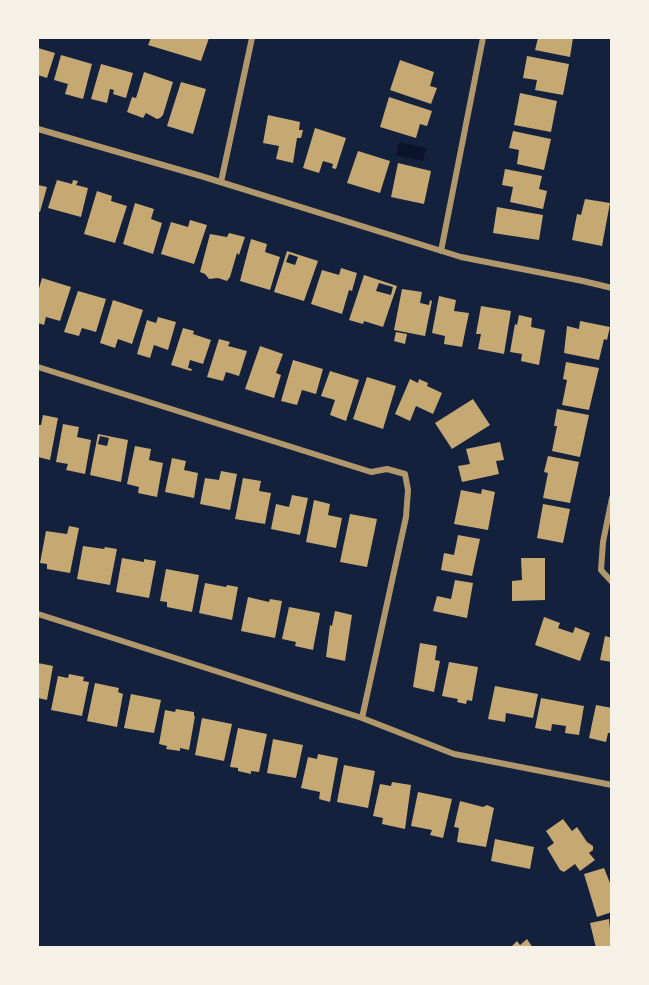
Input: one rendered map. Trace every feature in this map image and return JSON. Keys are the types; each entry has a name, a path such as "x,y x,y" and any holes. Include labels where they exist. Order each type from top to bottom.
{"street":[{"path":"220,182 252,38"},
{"path":"441,251 483,38"},
{"path":"38,129 220,182 441,251 612,288"},
{"path":"38,367 371,472 387,469 405,474 408,490 406,517 362,718"},
{"path":"612,498 603,542 601,570 612,582"},
{"path":"38,614 362,718 454,753 612,785"}],"water":[{"path":"399,142 426,148 423,161 396,155"}],"building":[{"path":"151,38 209,38 201,61 148,45"},
{"path":"538,38 573,38 570,57 535,50"},
{"path":"38,48 55,53 47,78 38,75"},
{"path":"61,55 92,64 83,99 65,94 68,84 54,80"},
{"path":"527,56 569,64 563,95 535,90 537,80 523,78"},
{"path":"400,60 434,72 430,86 437,88 431,104 390,90"},
{"path":"101,64 133,73 126,98 113,94 114,90 110,89 107,103 91,99"},
{"path":"144,72 173,82 163,115 157,119 146,113 143,118 127,112 132,97 136,98"},
{"path":"181,82 206,89 193,134 167,126"},
{"path":"520,93 557,101 551,132 514,125"},
{"path":"389,97 432,111 427,126 420,124 416,138 380,127"},
{"path":"268,115 300,122 299,130 303,130 301,138 297,138 293,163 276,159 279,146 263,143"},
{"path":"315,128 346,138 336,169 332,168 333,164 323,161 319,173 303,168"},
{"path":"513,131 551,139 544,170 517,164 519,150 509,148"},
{"path":"358,151 390,161 380,193 347,183"},
{"path":"398,163 431,171 424,204 391,197"},
{"path":"505,169 542,176 539,189 547,191 543,209 510,202 513,187 502,185"},
{"path":"57,180 72,184 73,180 78,181 76,185 88,188 81,217 48,208"},
{"path":"38,185 47,187 40,212 38,211"},
{"path":"97,191 112,196 111,201 127,206 115,243 84,234"},
{"path":"585,199 610,203 602,246 572,240 577,214 581,215"},
{"path":"135,203 154,209 151,219 162,223 153,254 123,244"},
{"path":"497,207 543,215 539,240 493,233"},
{"path":"190,220 207,225 194,264 161,254 171,222 188,227"},
{"path":"229,233 245,237 239,255 237,253 230,277 227,281 218,278 209,279 200,272 210,234 227,237"},
{"path":"251,239 267,244 265,252 280,257 270,290 240,281"},
{"path":"287,251 318,261 304,301 274,292","holes":["289,254 298,257 295,265 286,262"]},
{"path":"341,268 357,273 342,314 311,304 322,270 339,275"},
{"path":"364,275 397,286 383,327 364,321 363,324 349,320","holes":["379,283 393,287 391,295 376,291"]},
{"path":"42,278 71,287 60,321 46,317 44,325 38,323 38,292"},
{"path":"402,289 422,292 420,303 429,305 430,300 432,301 425,336 394,330"},
{"path":"78,291 106,299 96,332 82,328 79,336 64,332"},
{"path":"439,296 456,300 454,311 469,313 462,347 444,344 445,336 432,333"},
{"path":"113,300 143,310 132,344 118,339 115,348 100,343"},
{"path":"481,306 511,311 504,354 478,349 481,334 476,334"},
{"path":"519,315 532,318 531,327 545,330 539,365 521,361 522,354 510,352"},
{"path":"158,317 176,322 168,350 154,345 150,358 137,354 147,320 156,323"},
{"path":"580,321 610,327 607,340 604,339 599,360 564,353 567,326 579,329"},
{"path":"183,328 211,340 203,364 190,360 188,368 192,369 191,371 171,365"},
{"path":"396,332 407,334 405,344 394,341"},
{"path":"219,339 230,342 228,346 247,351 239,376 226,372 223,381 207,377"},
{"path":"260,346 283,354 276,373 281,375 274,398 245,389"},
{"path":"293,360 323,369 316,394 302,390 297,405 281,401"},
{"path":"566,362 599,368 589,410 562,405 567,380 563,379"},
{"path":"330,371 359,380 346,421 330,415 335,400 321,396"},
{"path":"367,377 396,386 383,429 353,419"},
{"path":"410,379 418,383 419,379 428,383 427,386 442,393 433,414 416,406 410,421 395,414"},
{"path":"473,399 490,425 452,449 435,423"},
{"path":"557,409 589,415 580,457 552,451 557,426 554,426"},
{"path":"43,415 58,418 50,460 38,457 38,425 41,425"},
{"path":"63,424 79,427 77,437 91,440 85,474 66,470 68,464 56,462"},
{"path":"98,434 128,440 121,482 90,475","holes":["100,436 109,438 107,446 98,444"]},
{"path":"500,442 504,460 496,461 499,474 462,482 458,466 470,464 466,449"},
{"path":"135,446 151,449 149,460 163,463 157,497 138,493 139,487 127,484"},
{"path":"548,456 579,462 570,503 543,498 548,473 544,472"},
{"path":"172,458 186,461 184,470 198,473 194,498 165,492"},
{"path":"221,471 237,474 230,510 200,504 205,478 219,480"},
{"path":"243,478 261,481 259,491 271,493 265,524 235,519"},
{"path":"482,489 495,492 488,530 454,524 461,490 481,494"},
{"path":"292,495 308,498 300,535 271,529 276,504 289,507"},
{"path":"314,500 330,504 328,515 342,518 336,548 306,542"},
{"path":"543,504 570,509 563,543 537,538"},
{"path":"350,514 377,519 367,567 340,562"},
{"path":"69,526 79,528 70,573 47,569 47,564 40,563 46,531 67,534"},
{"path":"458,535 480,539 472,576 441,570 444,553 454,555"},
{"path":"83,546 117,549 110,585 77,579"},
{"path":"122,558 144,562 144,559 156,561 149,598 116,592"},
{"path":"521,558 545,558 545,600 512,601 512,581 522,580"},
{"path":"166,569 199,575 192,612 167,607 167,602 160,601"},
{"path":"455,580 473,583 467,618 433,611 437,596 451,599"},
{"path":"205,583 238,587 232,620 199,613"},
{"path":"248,597 269,602 270,599 282,601 275,638 241,631"},
{"path":"289,607 320,613 313,650 295,646 296,642 282,639"},
{"path":"335,611 352,615 345,661 326,657 330,625 332,626"},
{"path":"544,617 560,623 558,628 573,633 575,627 590,633 580,661 535,645"},
{"path":"605,636 612,638 612,662 600,660"},
{"path":"420,643 437,646 435,660 440,661 434,692 413,687"},
{"path":"449,662 478,667 472,701 467,700 466,704 457,702 458,699 442,696"},
{"path":"38,663 53,666 47,700 38,698"},
{"path":"69,674 84,677 83,681 89,682 82,716 51,710 58,676 68,678"},
{"path":"95,683 119,688 118,692 123,694 117,727 87,721"},
{"path":"495,686 538,694 533,718 506,713 505,722 488,719"},
{"path":"131,694 161,700 154,733 124,728"},
{"path":"541,698 584,706 579,735 565,733 566,726 552,724 551,731 535,728"},
{"path":"596,705 612,708 612,733 608,733 606,742 589,738"},
{"path":"176,709 194,712 189,750 166,749 167,746 159,744 165,710 175,712"},
{"path":"202,718 232,724 224,761 195,755"},
{"path":"238,728 267,734 259,772 251,771 251,774 230,767"},
{"path":"273,739 303,745 296,778 267,773"},
{"path":"318,754 338,758 330,802 319,799 320,792 301,788 308,757 317,759"},
{"path":"344,765 375,771 368,808 337,802"},
{"path":"392,782 411,785 405,829 382,824 383,818 373,816 380,784 391,786"},
{"path":"418,792 452,799 443,838 430,835 432,830 411,826"},
{"path":"460,801 494,808 486,847 457,842 459,828 454,827"},
{"path":"563,819 572,831 577,827 587,842 593,846 593,850 589,853 595,860 580,871 575,864 564,872 560,870 547,848 554,843 546,831"},
{"path":"495,839 534,847 530,869 491,861"},
{"path":"604,868 612,888 612,912 597,917 584,874"},
{"path":"609,919 612,948 596,948 590,923"},
{"path":"527,939 533,948 510,948 517,941 520,945"}]}
